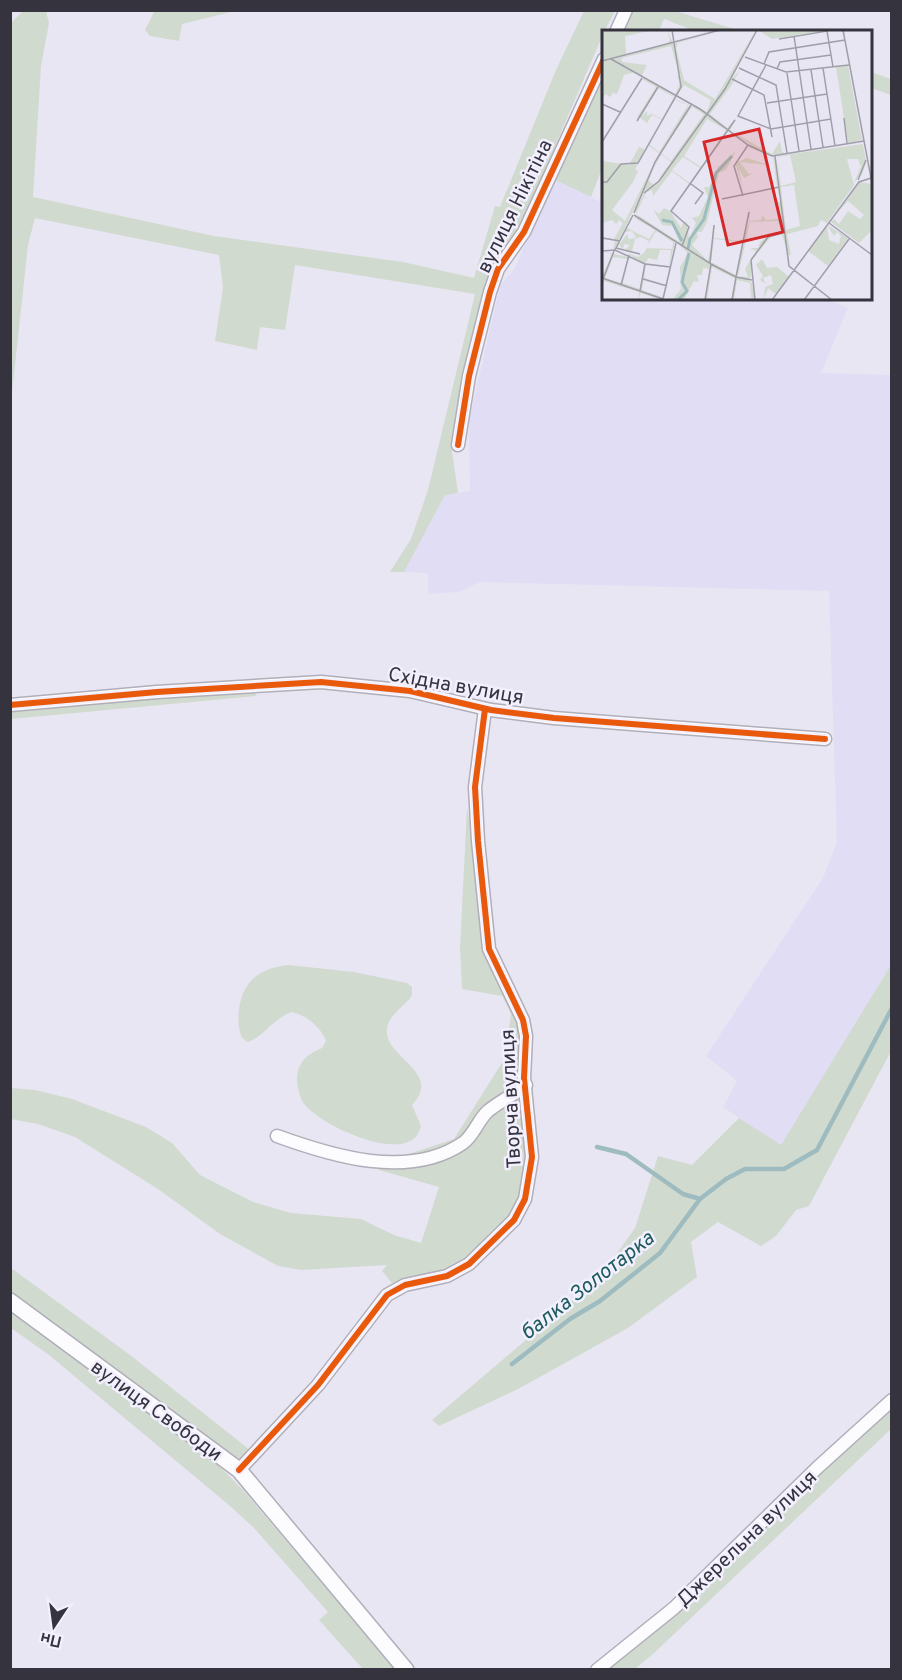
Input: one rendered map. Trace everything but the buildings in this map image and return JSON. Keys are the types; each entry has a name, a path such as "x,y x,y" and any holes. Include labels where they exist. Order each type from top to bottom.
{"street":[{"path":"617,30 626,10"},
{"name":"вулиця Нікітіна","path":"458,445 469,376 498,269 524,232 602,60"},
{"name":"Східна вулиця","path":"10,705 157,692 321,682 410,691 485,709 590,722 825,739"},
{"name":"Творча вулиця","path":"239,1470 318,1385 387,1294 405,1285 447,1276 469,1264 514,1220 525,1199 531,1171 523,1020 494,960 486,934 475,787 485,709"},
{"name":"Творча вулиця","path":"277,1136 309,1148 372,1160 388,1162 426,1158 462,1143 471,1136 489,1110 526,1085"},
{"name":"вулиця Свободи","path":"10,1302 239,1470 406,1670"},
{"name":"Джерельна вулиця","path":"597,1670 674,1608 808,1476 891,1400"}],"shaded area":[{"path":"155,10 235,11 182,24 179,41 150,36 145,30"},
{"path":"634,10 675,11 738,30 692,30 664,19 659,30 624,30"},
{"path":"23,11 46,11 49,23 41,66 33,197 214,236 403,262 474,278 495,206 500,207 556,70 584,11 615,11 605,30 602,30 602,37 528,209 491,278 452,452 458,493 445,495 404,572 390,572 411,539 428,490 475,294 295,265 285,330 260,327 257,350 215,341 223,288 219,255 35,218 28,245 11,402 10,24"},
{"path":"872,72 891,79 891,95 872,88"},
{"path":"602,75 602,169 591,197 553,179"},
{"path":"553,179 602,203 602,300 830,300 848,308 821,373 891,375 891,965 781,1146 723,1107 737,1081 706,1056 823,878 837,842 829,591 480,582 458,592 428,594 428,573 404,572 445,495 470,491 469,421 500,286 515,268"},
{"path":"252,689 257,696 11,719 11,711"},
{"path":"467,808 474,844 483,940 520,1026 527,1172 516,1202 499,1230 475,1255 462,1264 427,1277 392,1283 382,1271 387,1265 301,1270 278,1266 220,1234 158,1189 75,1137 38,1124 11,1119 11,1088 35,1090 72,1099 146,1127 172,1143 200,1175 253,1202 291,1213 361,1219 394,1235 421,1243 439,1187 379,1170 376,1156 403,1156 454,1139 505,1058 511,1014 502,996 462,989 460,948"},
{"path":"288,965 354,972 407,983 412,987 412,995 394,1014 387,1029 388,1039 417,1074 421,1083 420,1093 412,1105 421,1126 414,1138 401,1144 385,1144 366,1139 328,1123 304,1104 297,1084 300,1066 308,1055 322,1048 326,1041 317,1026 303,1016 292,1012 280,1018 254,1039 248,1042 242,1038 238,1016 241,999 249,983 270,969"},
{"path":"891,965 891,1051 809,1206 796,1210 776,1236 761,1246 718,1222 691,1242 697,1277 628,1328 520,1388 439,1426 432,1420 601,1276 635,1228 658,1156 692,1165 739,1118 781,1145"},
{"path":"11,1268 130,1355 250,1450 238,1461 11,1295"},
{"path":"11,1311 218,1465 243,1490 395,1669 363,1669 319,1620 328,1612 254,1528 49,1355 11,1328"},
{"path":"891,1404 891,1429 653,1654 635,1669 606,1670 674,1617 781,1508"}],"waterway":[{"name":"балка Золотарка","path":"512,1364 570,1319 600,1301 660,1253 700,1199 726,1179 745,1169 784,1169 817,1150 892,1008"},
{"name":"балка Золотарка","path":"597,1147 626,1154 683,1194 700,1199"}],"cycle path":[{"path":"458,445 469,376 498,269 524,232 602,63"},
{"path":"10,705 157,692 321,682 410,691 491,710 554,718 825,739"},
{"path":"239,1470 318,1385 387,1295 405,1285 447,1276 469,1264 514,1220 525,1199 532,1157 524,1078 526,1036 523,1020 489,949 478,841 475,787 485,709"}]}
